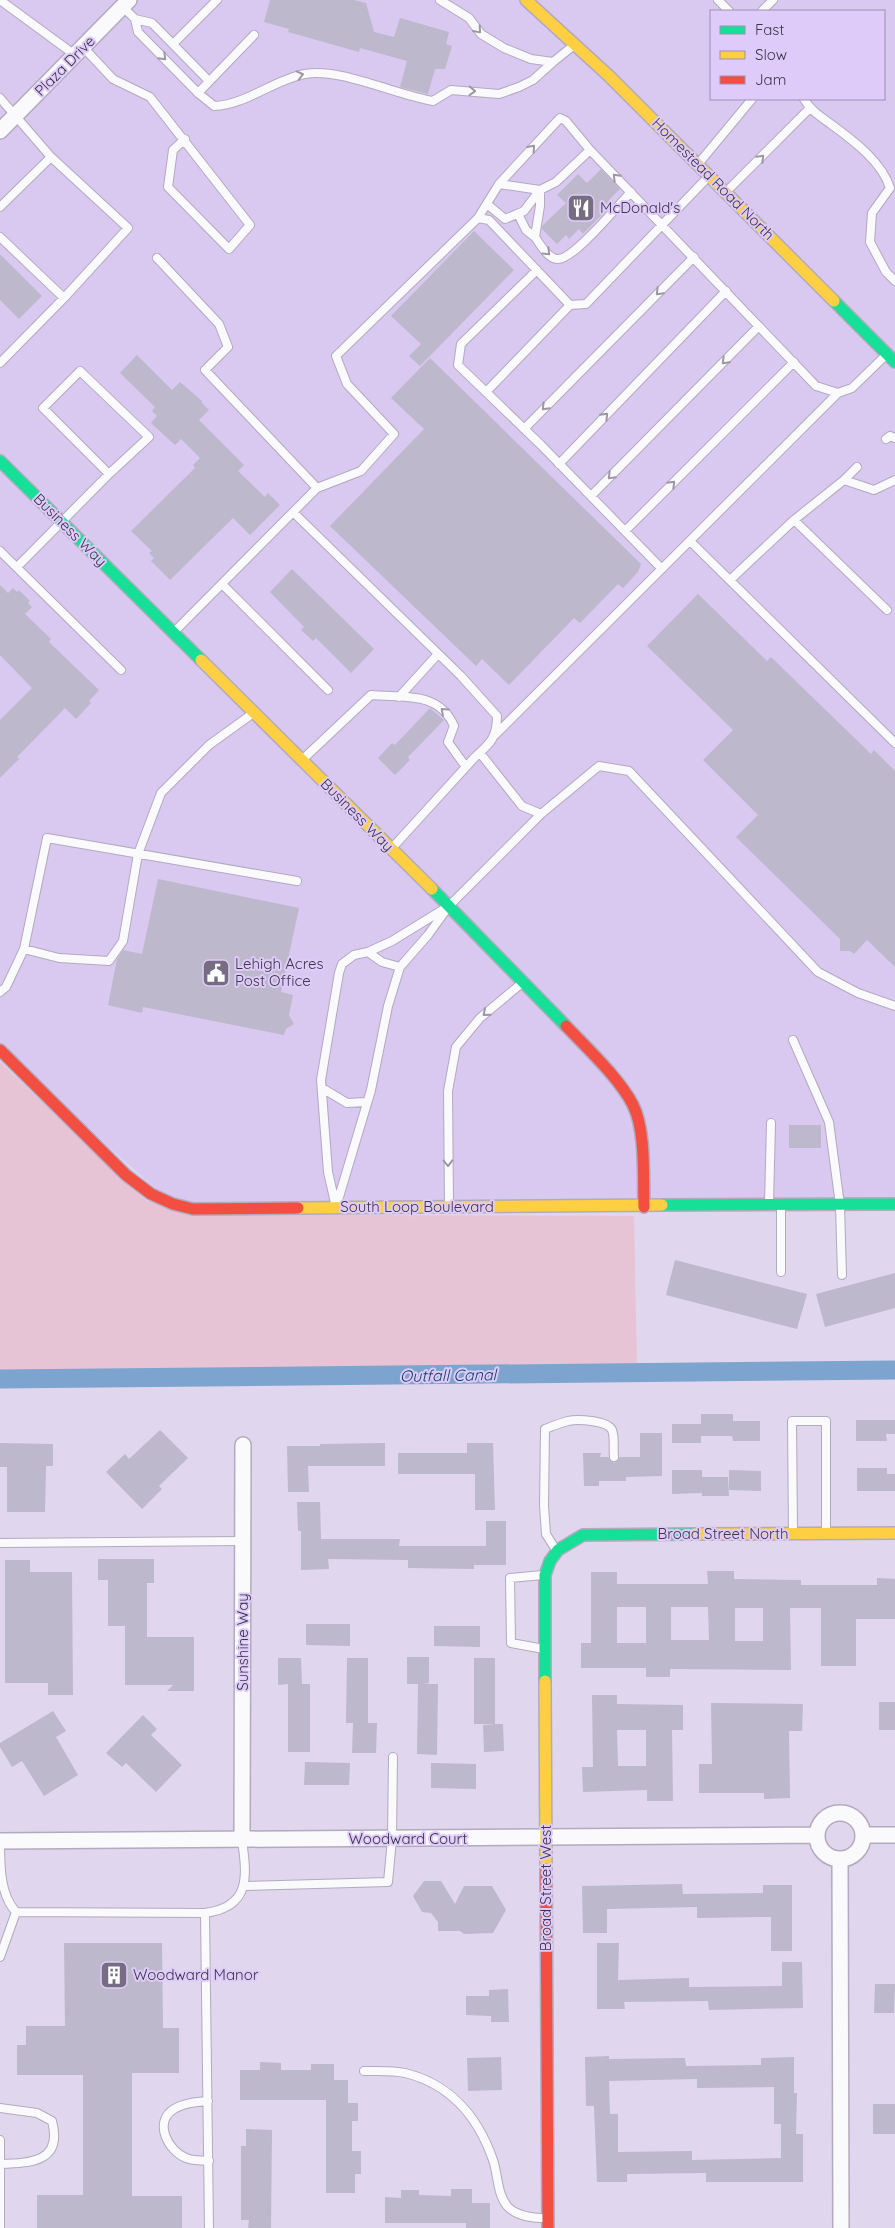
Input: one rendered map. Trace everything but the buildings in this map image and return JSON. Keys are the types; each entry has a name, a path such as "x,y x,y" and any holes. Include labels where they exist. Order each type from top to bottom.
{"street":[{"name":"Homestead Road North","path":"526,0 698,164 891,358"},
{"name":"Plaza Drive","path":"0,131 126,3"},
{"name":"Business Way","path":"0,461 449,906 606,1068 632,1105 640,1128 644,1207"},
{"name":"South Loop Boulevard","path":"0,1050 126,1175 151,1194 173,1204 193,1209 219,1210 336,1206 644,1207 895,1204"},
{"name":"Sunshine Way","path":"242,1840 243,1445"},
{"name":"Broad Street North","path":"556,1552 568,1541 583,1535 895,1532"},
{"name":"Broad Street West","path":"547,2223 545,1575 548,1561 556,1552"},
{"path":"836,1814 850,1816 856,1821 863,1835 859,1849 854,1854 840,1859 826,1855 821,1849 817,1835 823,1821 836,1814"},
{"name":"Woodward Court","path":"0,1841 817,1835"},
{"path":"863,1835 895,1835"},
{"path":"840,1859 841,2228"}],"lane":[{"path":"0,0 79,51 113,80 150,97 185,139 250,225 229,248 168,187 173,150 185,139"},
{"path":"173,44 218,0"},
{"path":"440,0 469,18 481,34 504,48 531,59 553,62"},
{"path":"718,0 728,10"},
{"path":"763,10 774,0"},
{"path":"126,3 135,19 138,32 198,93 214,106 228,106 282,80 306,73 325,73 433,101 451,90 499,94 519,88 533,80 574,44"},
{"path":"135,19 152,22 209,81"},
{"path":"198,93 254,35"},
{"path":"0,98 51,156 128,228 64,298 0,363"},
{"path":"698,164 751,100"},
{"path":"804,100 809,109 854,141 886,175 892,187 872,213 870,242 886,272 895,281"},
{"path":"726,192 809,109"},
{"path":"173,633 317,488 361,471 394,434 347,384 336,356 478,218 500,184 560,118 566,121 590,150 663,224 816,386 838,393"},
{"path":"487,204 505,220 524,211 540,190 556,182 590,150"},
{"path":"0,207 51,156"},
{"path":"486,392 570,305 586,304 709,176"},
{"path":"500,184 540,190"},
{"path":"535,237 540,206 540,190"},
{"path":"518,214 526,230 535,237 541,247 553,258 559,259 574,253 631,192"},
{"path":"478,218 489,220 570,305"},
{"path":"0,237 64,298"},
{"path":"524,429 694,257"},
{"path":"157,258 219,324 228,347 205,370 317,488"},
{"path":"537,270 461,344 458,365 560,464 662,568"},
{"path":"560,464 726,291"},
{"path":"591,496 759,326"},
{"path":"494,736 838,393 852,388 891,358"},
{"path":"625,531 794,362"},
{"path":"18,567 149,436 80,371 43,408 109,474"},
{"path":"886,439 890,436 895,438"},
{"path":"730,580 794,520 844,480 857,466"},
{"path":"844,480 874,490 895,480"},
{"path":"293,512 438,654 497,716 497,731 489,745 466,767 391,849"},
{"path":"794,520 887,610"},
{"path":"690,541 895,742"},
{"path":"0,551 121,670"},
{"path":"222,584 328,690"},
{"path":"399,697 438,654"},
{"path":"302,760 371,696 399,697 429,699 449,715 454,726 448,742 466,767"},
{"path":"24,949 59,958 109,961 123,941 138,854 161,793 209,745 254,713"},
{"path":"480,753 522,806 541,814"},
{"path":"336,1206 371,1090 388,1006 400,967 428,935 449,906 541,814 599,766 629,771 818,972 858,993 895,1006"},
{"path":"0,992 6,987 24,949 47,838 297,881"},
{"path":"336,1206 328,1172 321,1080 342,964 354,955 368,952 392,941 449,906"},
{"path":"368,952 382,962 400,967"},
{"path":"449,1207 448,1090 456,1047 480,1018 524,982"},
{"path":"792,1040 829,1122 840,1205 842,1275"},
{"path":"322,1088 347,1103 366,1102"},
{"path":"771,1124 775,1206 781,1272"},
{"path":"556,1552 546,1534 544,1506 545,1429 569,1420 591,1420 606,1424 613,1433 614,1457"},
{"path":"792,1533 792,1421 826,1421 826,1533"},
{"path":"0,1543 243,1541"},
{"path":"545,1575 510,1578 511,1643 545,1649"},
{"path":"244,1886 388,1882 392,1839 393,1757"},
{"path":"0,1841 1,1881 4,1896 7,1905 16,1912 205,1913 218,1912 230,1905 241,1895 244,1886 245,1864 242,1840"},
{"path":"0,1957 16,1912"},
{"path":"205,1913 209,2228"},
{"path":"364,2071 405,2072 443,2088 472,2116 484,2136 502,2196 508,2206 517,2213 547,2223"},
{"path":"208,2101 190,2102 173,2110 165,2121 164,2136 171,2149 186,2159 209,2161"},
{"path":"0,2108 37,2113 52,2121 55,2134 51,2149 42,2159 27,2163 0,2164"},
{"path":"0,2140 0,2228"}],"shaded area":[{"path":"0,0 895,0 895,1204 173,1204 0,1050"},
{"path":"0,1062 147,1201 336,1215 634,1216 637,1368 0,1373"}],"waterway":[{"name":"Outfall Canal","path":"0,1379 895,1370"}],"traffic: fast":[{"path":"834,301 895,362"},
{"path":"0,461 201,660"},
{"path":"432,889 566,1026"},
{"path":"662,1205 895,1204"},
{"path":"545,1681 545,1575 550,1561 558,1550 583,1535 694,1534"}],"traffic: slow":[{"path":"526,0 609,76 834,301"},
{"path":"201,660 432,889"},
{"path":"298,1208 662,1205"},
{"path":"694,1534 895,1533"},
{"path":"545,1681 546,1869"}],"traffic: jam":[{"path":"566,1026 612,1074 633,1105 642,1141 644,1207"},
{"path":"0,1050 126,1175 151,1194 173,1204 193,1209 298,1208"},
{"path":"546,1869 548,2228"}],"place":[{"name":"McDonald's","path":"581,208"},
{"name":"Lehigh Acres Post Office","path":"216,973"},
{"name":"Woodward Manor","path":"114,1975"}]}
